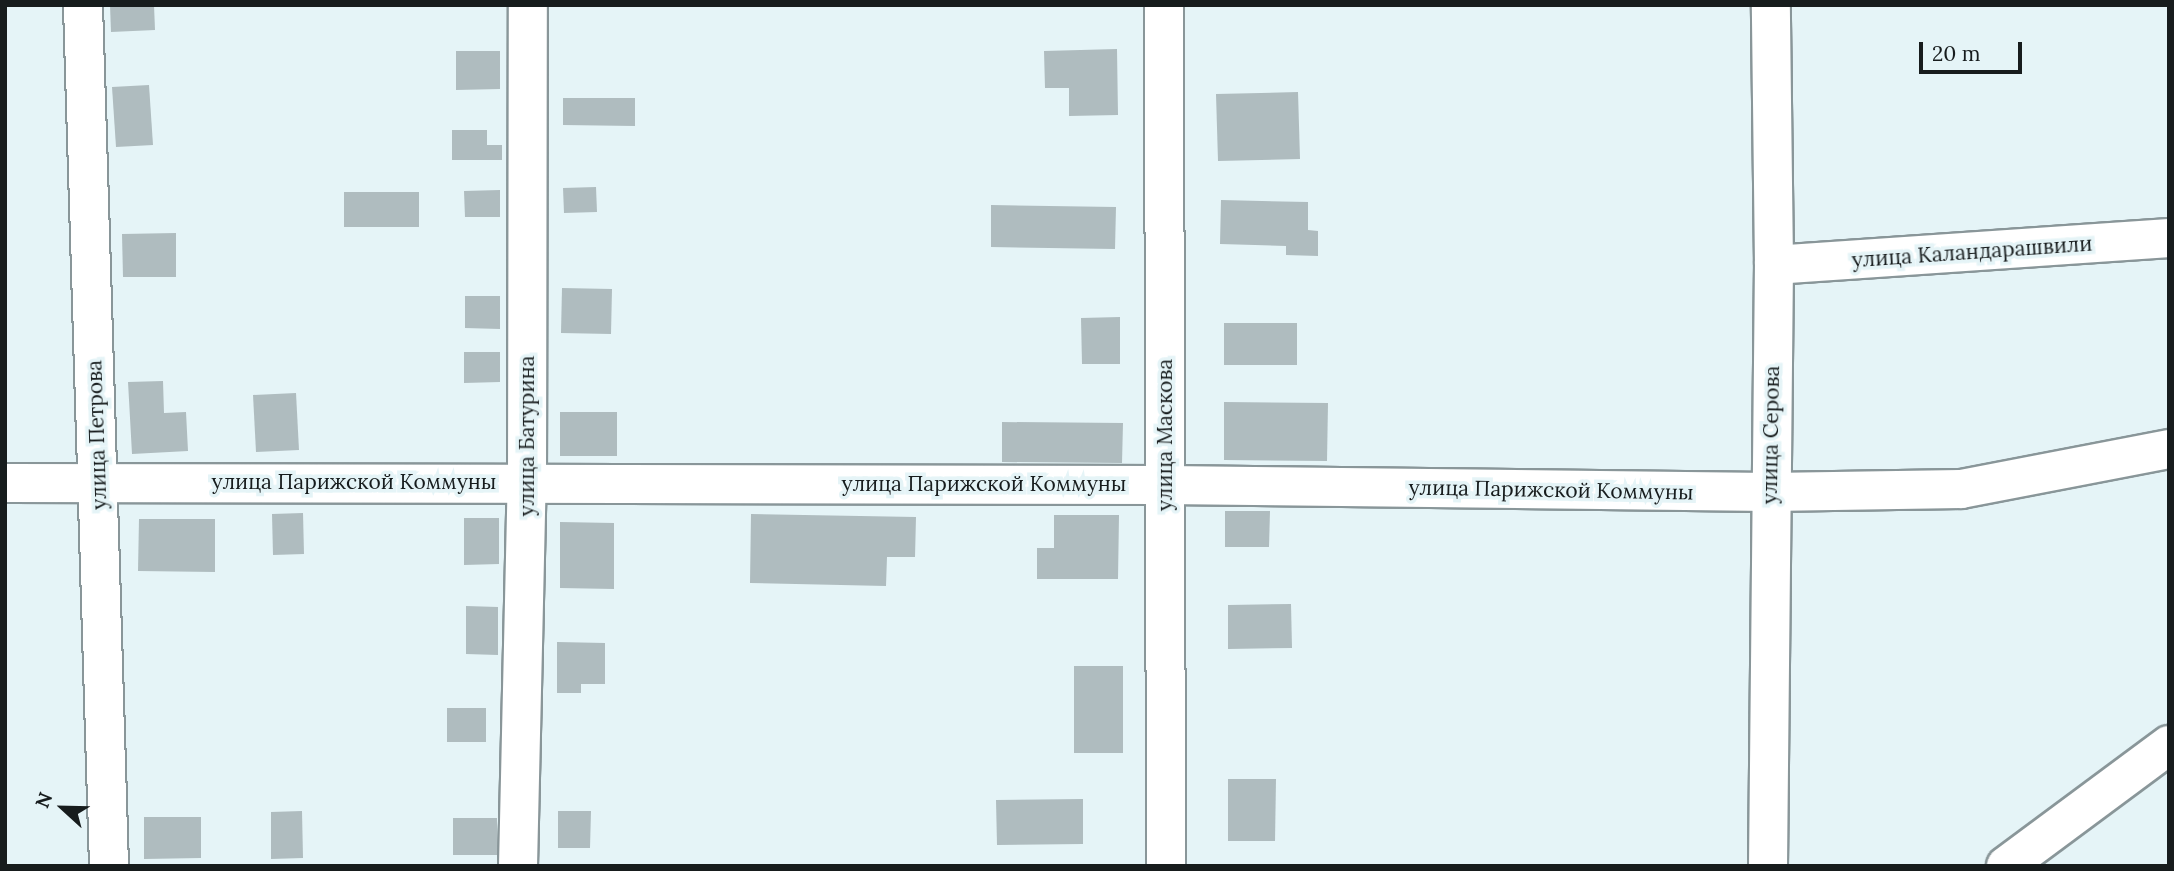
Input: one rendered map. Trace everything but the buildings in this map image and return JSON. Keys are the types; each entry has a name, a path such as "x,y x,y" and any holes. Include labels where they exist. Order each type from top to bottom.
{"street":[{"name":"улица Петрова","path":"83,5 109,866"},
{"name":"улица Батурина","path":"518,866 527,482 528,5"},
{"name":"улица Маскова","path":"1164,5 1166,866"},
{"name":"улица Серова","path":"1768,866 1774,265 1771,5"},
{"name":"улица Каландарашвили","path":"1774,265 2169,238"},
{"name":"улица Парижской Коммуны","path":"5,483 1166,485 1770,492 1961,489 2169,449"},
{"path":"2006,866 2169,745"}]}
